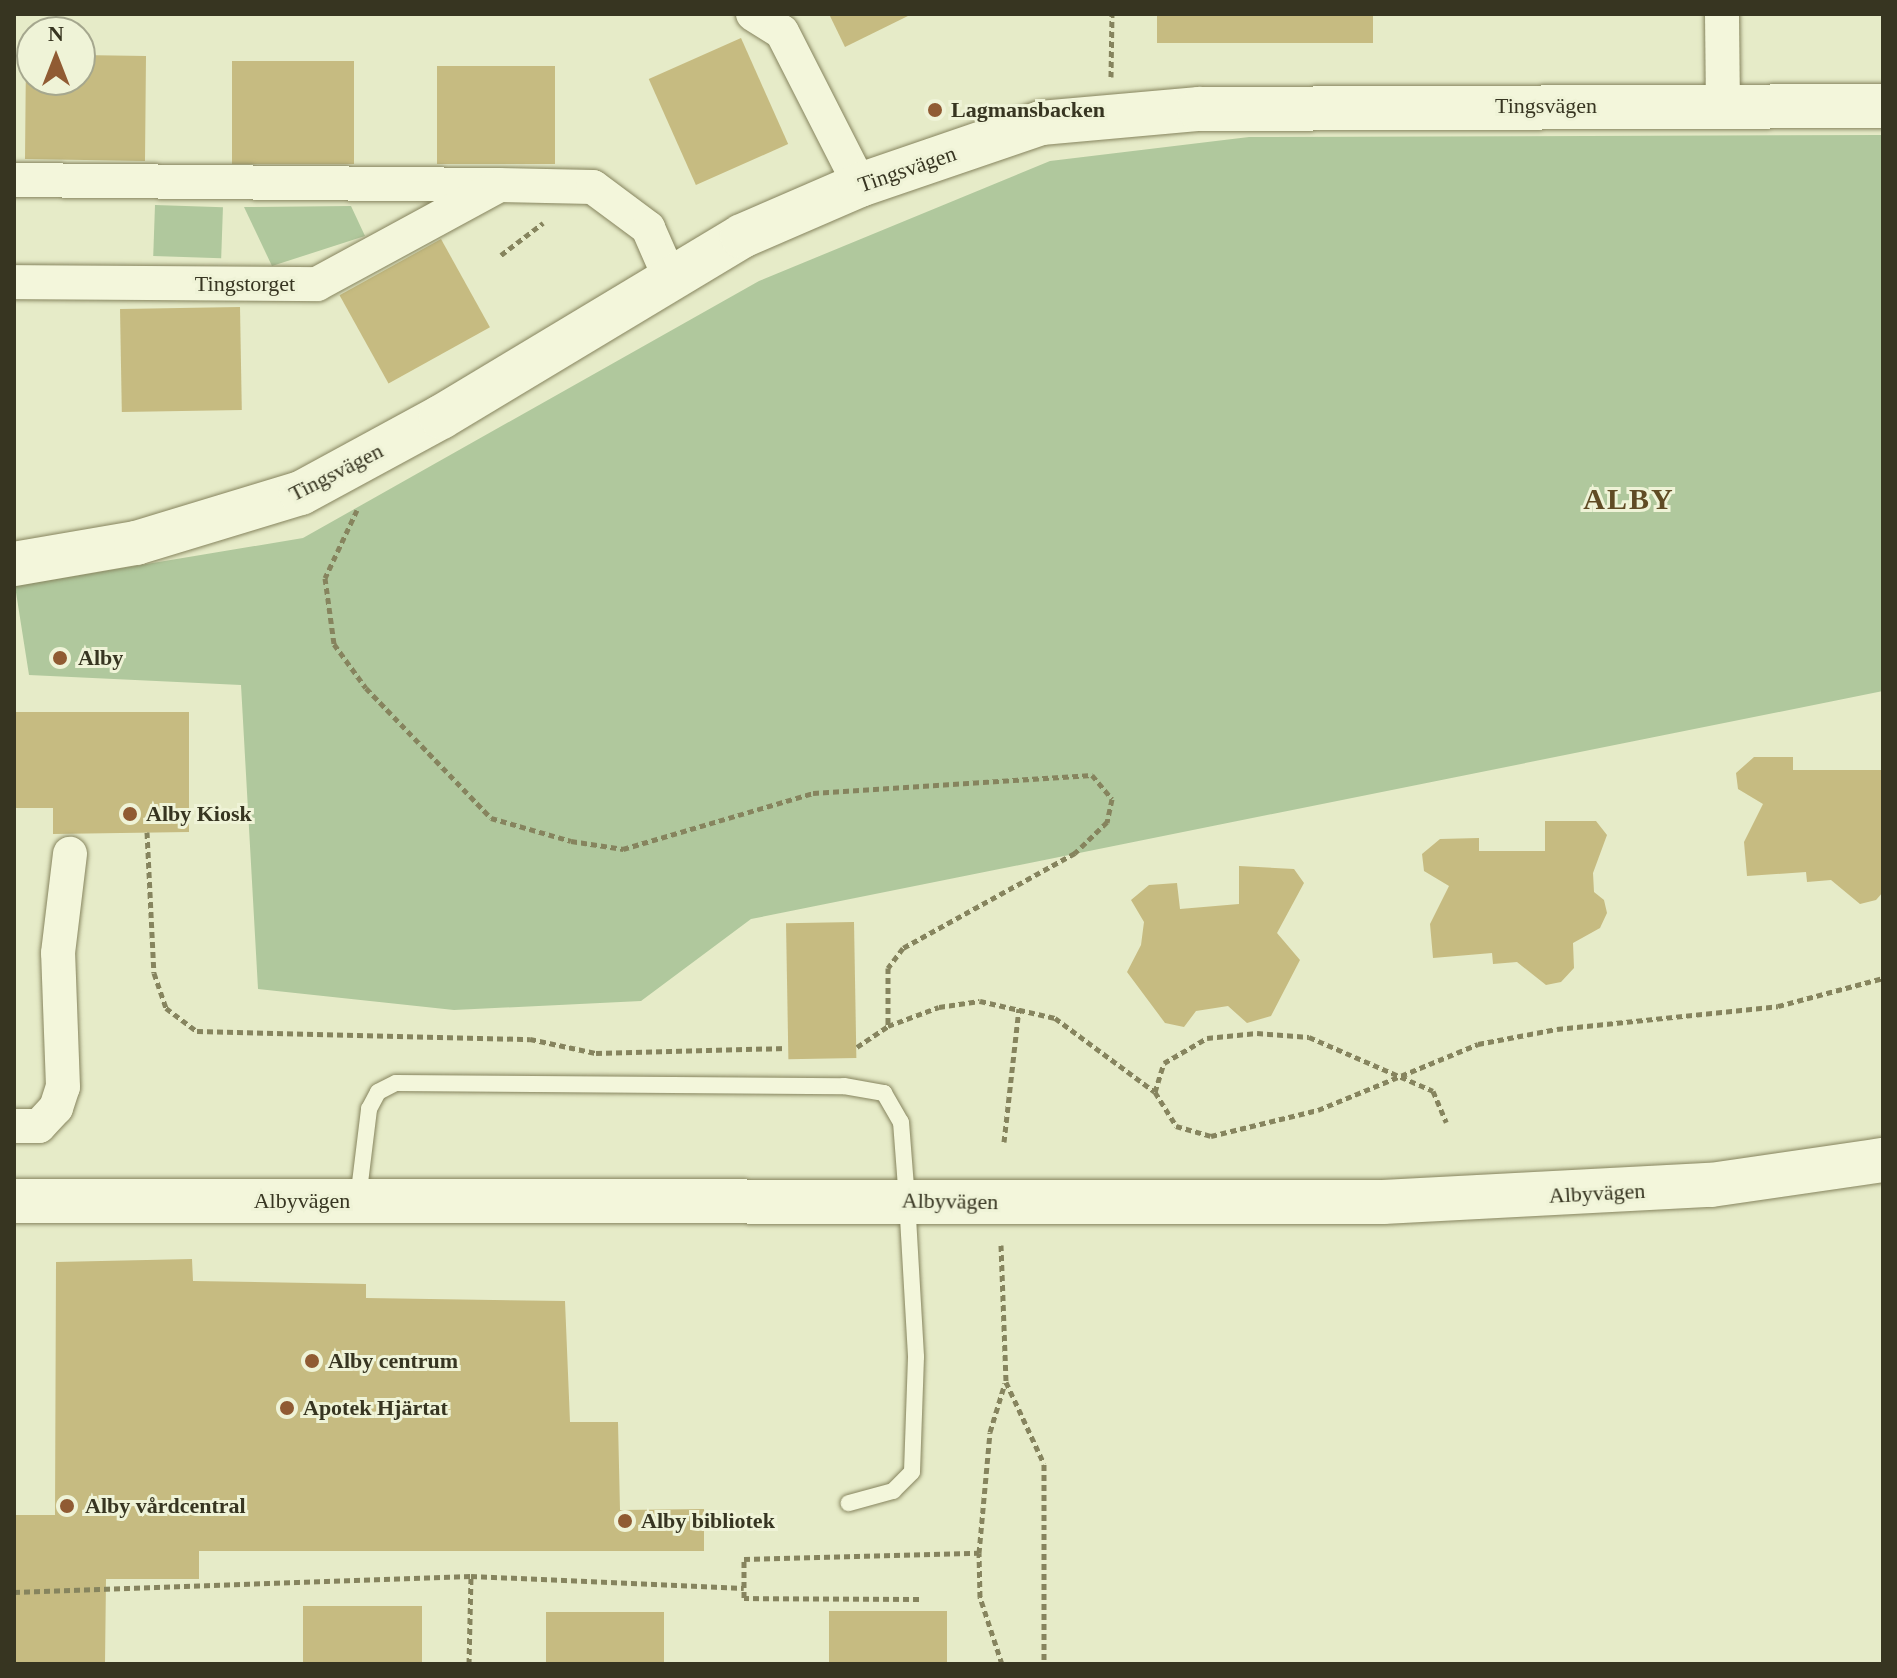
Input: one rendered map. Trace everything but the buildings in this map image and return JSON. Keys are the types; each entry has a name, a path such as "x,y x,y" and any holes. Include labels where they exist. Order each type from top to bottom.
{"street":[{"path":"753,14 782,32 860,185"},
{"path":"1722,14 1723,105"},
{"name":"Tingsvägen","path":"14,564 136,543 301,493 455,409 742,236 860,185 1041,123 1113,113 1723,105 1883,106"},
{"name":"Tingstorget","path":"14,180 593,187 648,228 670,278"},
{"name":"Tingstorget","path":"14,282 317,284 499,185"},
{"path":"14,1126 39,1126 56,1108 63,1087 58,953 70,854"},
{"name":"Albyvägen","path":"14,1201 1383,1202 1711,1185 1883,1160"}],"lane":[{"path":"358,1200 369,1109 378,1092 396,1083 844,1086 884,1093 901,1122 907,1200 916,1357 912,1472 893,1491 849,1503"}],"path":[{"path":"1110,81 1112,14"},
{"path":"360,504 325,578 334,644 366,688 491,818 571,841 623,849 813,793 1092,775 1112,799 1107,822 1075,853 903,948 888,968 888,1026"},
{"path":"147,832 154,973 166,1008 197,1031 530,1039 596,1053 786,1048"},
{"path":"857,1047 888,1026 939,1007 980,1001 1055,1018 1087,1038 1155,1092 1176,1126 1211,1136 1318,1110 1392,1076 1478,1044 1557,1029 1778,1006 1883,978"},
{"path":"1004,1142 1019,1009"},
{"path":"1155,1092 1164,1063 1207,1038 1257,1033 1309,1037 1392,1076 1433,1091 1446,1122"},
{"path":"1001,1245 1006,1382 990,1432 979,1553 980,1597 1002,1664"},
{"path":"1006,1382 1044,1464 1044,1664"},
{"path":"919,1599 744,1598 744,1559 979,1553"},
{"path":"14,1592 471,1576 744,1588"},
{"path":"469,1664 471,1576"}],"green space":[{"path":"1883,135 1883,691 751,919 641,1001 454,1010 258,989 241,685 29,675 15,586 303,538 759,281 1050,161 1249,137"},
{"path":"155,205 223,207 221,258 153,256"},
{"path":"351,206 365,236 272,266 244,207"}],"place":[{"name":"Lagmansbacken","path":"935,110"},
{"name":"Alby","path":"60,658"},
{"name":"Alby Kiosk","path":"130,814"},
{"name":"Alby centrum","path":"312,1361"},
{"name":"Apotek Hjärtat","path":"287,1408"},
{"name":"Alby vårdcentral","path":"67,1506"},
{"name":"Alby bibliotek","path":"625,1521"}],"district":[{"name":"ALBY","path":"1629,499"}]}
